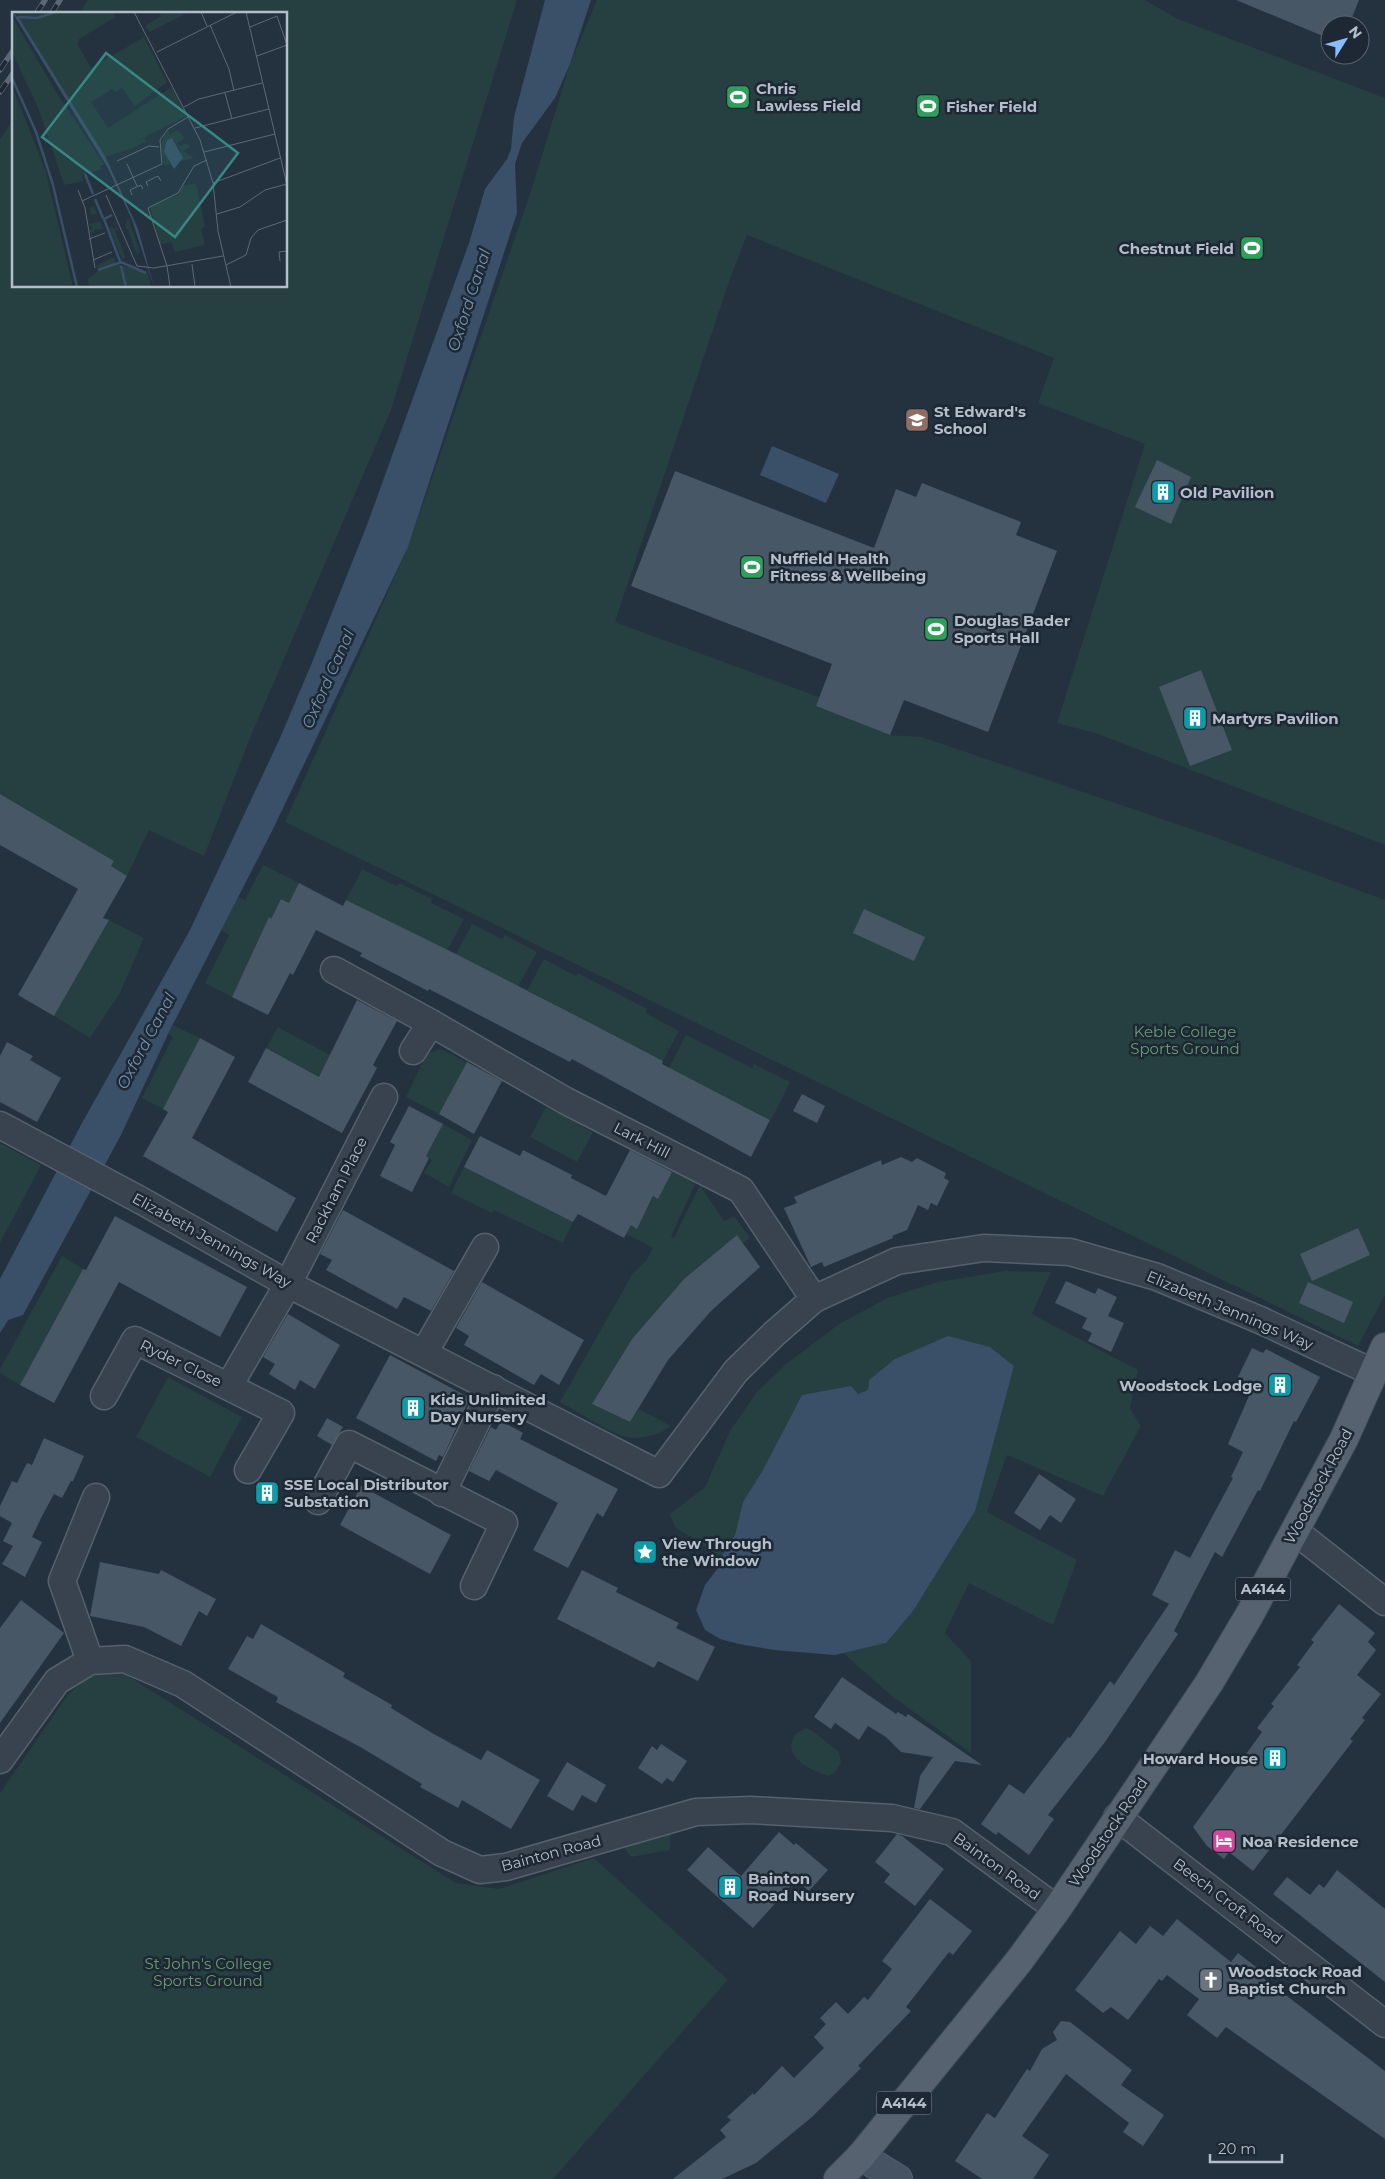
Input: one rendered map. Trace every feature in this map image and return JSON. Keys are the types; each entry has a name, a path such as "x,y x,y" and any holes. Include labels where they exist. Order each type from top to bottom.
{"main road":[{"name":"Woodstock Road","path":"838,2179 861,2156 999,1988 1057,1909 1117,1817 1209,1683 1250,1614 1344,1439 1385,1346"},
{"path":"861,2156 898,2179"}],"street":[{"name":"Lark Hill","path":"334,970 431,1023 566,1101 741,1190 814,1299"},
{"path":"413,1051 431,1023"},
{"name":"Rackham Place","path":"288,1284 384,1097"},
{"name":"Elizabeth Jennings Way","path":"7,1129 142,1201 288,1284 660,1474 736,1372 774,1334 814,1299 897,1261 984,1248 1070,1252 1157,1277 1260,1320 1372,1372"},
{"path":"424,1353 485,1247"},
{"name":"Ryder Close","path":"230,1386 288,1284"},
{"name":"Ryder Close","path":"104,1396 135,1340 230,1386 282,1413 248,1470"},
{"path":"442,1493 493,1388"},
{"path":"318,1501 348,1444 504,1523 474,1586"},
{"path":"90,1661 62,1581 96,1497"},
{"path":"1295,1531 1385,1602"},
{"name":"Bainton Road","path":"0,1760 57,1681 90,1661 125,1659 183,1684 442,1853 480,1870 506,1867 696,1812 751,1810 892,1818 952,1832 1057,1909"},
{"name":"Beech Croft Road","path":"1117,1817 1385,2024"}],"green space":[{"path":"88,0 517,0 391,410 250,738 204,856 149,830 127,876 111,866 114,861 0,794 0,139 12,121 12,288 288,288 288,12 80,12"},
{"name":"Keble College Sports Ground","path":"597,0 1145,0 1176,18 1385,98 1385,845 1098,734 1057,723 1145,444 1038,403 1054,358 747,235 729,282 615,622 819,697 816,706 890,735 922,737 1212,836 1385,900 1385,1295 1358,1346 285,822 408,547 530,194 570,64"},
{"path":"263,865 299,883 289,903 281,899 271,919 269,918 232,997 205,983 229,935 221,930 238,897 245,900"},
{"path":"362,869 397,886 399,883 432,899 431,903 464,919 447,951 346,900"},
{"path":"109,920 144,938 120,993 90,1038 54,1016"},
{"path":"472,924 502,939 505,935 537,952 518,987 456,954"},
{"path":"544,959 576,976 578,973 647,1009 646,1013 679,1031 663,1061 527,990"},
{"path":"173,1025 200,1038 163,1109 142,1098 173,1037 168,1034"},
{"path":"278,1027 372,1078 360,1099 266,1048"},
{"path":"686,1035 752,1068 754,1064 790,1082 771,1120 669,1068"},
{"path":"440,1049 467,1062 439,1114 406,1097 427,1053"},
{"path":"546,1107 593,1132 577,1162 530,1137"},
{"path":"443,1124 472,1140 449,1187 424,1173 432,1160 426,1156"},
{"path":"0,1143 41,1165 0,1243"},
{"path":"671,1166 697,1180 671,1236 674,1238 700,1185 724,1221 734,1216 750,1238 743,1243 737,1235 684,1279 632,1339 592,1404 630,1422 639,1409 671,1426 650,1436 626,1437 602,1427 560,1402 633,1273 646,1261 653,1248 626,1234 631,1225 637,1228 654,1196 658,1198 672,1171 669,1169"},
{"path":"464,1167 573,1222 563,1243 494,1210 492,1213 451,1193"},
{"path":"62,1256 83,1269 20,1385 0,1373 0,1369"},
{"path":"1005,1271 1051,1272 1032,1314 1138,1370 1130,1409 1141,1426 1103,1496 1007,1455 987,1512 1077,1560 1053,1625 969,1583 945,1633 971,1661 971,1753 893,1697 843,1653 886,1643 995,1432 1014,1366 990,1347 869,1380 868,1390 858,1394 763,1470 743,1502 735,1536 721,1557 675,1527 670,1514 705,1487 730,1431 756,1393 786,1364 839,1324 887,1298 937,1282"},
{"path":"168,1377 242,1417 210,1477 136,1437"},
{"name":"St John's College Sports Ground","path":"110,1672 125,1674 456,1883 499,1889 594,1858 728,1980 553,2179 0,2179 0,1793 67,1696 86,1680"},
{"path":"806,1728 839,1752 841,1763 835,1772 829,1776 807,1767 800,1762 792,1750 791,1743 795,1735"},
{"path":"671,1829 670,1850 631,1857 625,1849 626,1841"}],"water":[{"name":"Oxford Canal","path":"545,0 591,0 570,64 555,98 522,143 515,164 517,213 408,547 272,831 168,1034 121,1135 23,1315 8,1320 0,1333 0,1279 82,1123 190,930 280,738 311,665 367,525 469,243 485,189 507,159 511,149 514,117"},
{"path":"772,446 839,474 826,503 760,475"},
{"path":"948,1336 990,1347 1014,1366 975,1511 913,1611 886,1643 835,1655 774,1650 739,1644 720,1639 705,1630 696,1610 705,1585 718,1568 721,1557 735,1535 743,1502 763,1470 802,1395 851,1386 858,1394 868,1390 869,1380 895,1359"}],"building":[{"path":"1236,0 1359,0 1353,15 1320,15 1320,35"},
{"name":"Old Pavilion","path":"1157,460 1191,477 1171,524 1135,507"},
{"path":"675,471 874,548 896,489 916,497 922,483 1021,522 1016,535 1057,551 988,732 904,700 890,735 816,706 832,664 631,586"},
{"name":"Martyrs Pavilion","path":"1201,670 1232,750 1190,766 1159,687"},
{"path":"0,794 114,861 111,866 127,876 103,918 109,920 54,1016 18,995 78,889 0,845"},
{"path":"299,883 343,906 346,900 456,954 663,1061 662,1064 770,1120 751,1157 572,1059 570,1062 429,989 428,991 360,956 362,953 316,930 293,975 290,973 268,1015 232,997 269,917 271,919 281,899 289,903"},
{"path":"864,909 925,937 914,961 853,933"},
{"path":"357,1000 397,1021 373,1065 377,1068 342,1133 248,1082 266,1048 319,1077"},
{"path":"200,1038 235,1057 192,1138 296,1198 277,1232 143,1156 168,1112 163,1109"},
{"path":"7,1042 33,1056 30,1060 61,1078 37,1122 0,1102 0,1056"},
{"path":"467,1062 502,1081 474,1134 439,1114"},
{"path":"802,1094 825,1106 817,1123 793,1111"},
{"path":"409,1106 443,1124 426,1156 429,1158 412,1192 380,1176 395,1145 390,1142"},
{"path":"480,1136 520,1156 523,1150 572,1175 571,1178 606,1196 630,1150 672,1172 658,1199 653,1196 637,1229 631,1225 624,1238 578,1214 573,1222 464,1167"},
{"path":"901,1157 912,1162 917,1158 946,1173 944,1178 949,1181 937,1206 931,1203 928,1210 918,1205 907,1230 892,1236 893,1238 824,1267 822,1262 811,1267 784,1208 797,1203 794,1197 881,1160 882,1165"},
{"path":"343,1210 454,1271 431,1311 404,1297 397,1309 326,1270 332,1260 320,1254"},
{"path":"115,1216 247,1287 220,1337 119,1282 54,1403 20,1385 83,1269 86,1270"},
{"path":"1358,1228 1370,1255 1312,1281 1300,1254"},
{"path":"737,1235 760,1267 711,1311 668,1360 630,1422 592,1404 632,1339 684,1279"},
{"path":"1066,1281 1095,1294 1098,1288 1117,1297 1108,1316 1124,1323 1111,1352 1088,1341 1092,1333 1082,1328 1087,1318 1055,1303"},
{"path":"482,1282 584,1340 559,1385 541,1374 534,1385 464,1345 469,1336 456,1328"},
{"path":"1308,1282 1353,1302 1344,1323 1299,1303"},
{"path":"288,1314 340,1345 315,1389 300,1380 295,1390 269,1374 275,1364 263,1357"},
{"path":"1252,1348 1263,1353 1266,1349 1320,1377 1296,1422 1294,1421 1260,1491 1258,1490 1222,1557 1215,1552 1174,1631 1178,1634 1105,1742 1048,1815 1054,1819 1029,1855 998,1832 996,1835 981,1824 1009,1784 1024,1794 1068,1737 1070,1738 1110,1681 1114,1685 1169,1604 1152,1595 1175,1550 1190,1558 1233,1478 1231,1477 1243,1452 1228,1444 1252,1389 1236,1381"},
{"name":"Kids Unlimited Day Nursery","path":"390,1355 470,1398 443,1457 439,1455 436,1461 356,1418"},
{"path":"327,1418 343,1427 332,1445 317,1436"},
{"path":"501,1421 523,1433 520,1439 618,1489 603,1517 597,1513 568,1568 533,1550 558,1503 496,1470 489,1481 469,1471 491,1427 496,1430"},
{"path":"44,1438 84,1456 73,1481 71,1481 62,1498 54,1494 41,1518 32,1537 42,1542 25,1577 2,1564 13,1546 3,1541 12,1523 0,1516 0,1506 12,1481 17,1483 27,1463 32,1465"},
{"path":"1039,1474 1076,1499 1061,1523 1050,1515 1040,1530 1014,1513"},
{"path":"361,1486 451,1535 430,1574 340,1525"},
{"path":"100,1562 159,1574 161,1570 216,1599 207,1616 199,1611 181,1646 144,1627 90,1616"},
{"path":"582,1570 618,1588 616,1592 679,1623 676,1628 715,1647 698,1681 658,1661 654,1668 557,1619"},
{"path":"21,1600 64,1633 0,1723 0,1628"},
{"path":"1339,1604 1375,1633 1368,1642 1376,1650 1357,1675 1381,1694 1362,1718 1365,1720 1350,1739 1353,1741 1253,1871 1229,1852 1224,1859 1207,1846 1193,1827 1262,1732 1257,1728 1274,1706 1271,1704 1300,1667 1297,1665 1314,1642 1311,1640"},
{"path":"261,1624 345,1673 343,1677 392,1705 391,1708 432,1733 481,1760 487,1750 540,1780 511,1829 462,1800 458,1808 420,1787 422,1784 362,1748 276,1702 278,1698 276,1696 228,1669 247,1636 253,1639"},
{"path":"842,1677 896,1714 898,1712 906,1717 908,1714 982,1765 955,1761 920,1809 914,1808 920,1776 933,1757 901,1752 886,1737 868,1726 859,1740 835,1723 831,1729 814,1717"},
{"path":"661,1744 687,1761 673,1782 667,1778 662,1784 638,1768 652,1746 657,1750"},
{"path":"567,1762 606,1785 596,1803 582,1795 573,1811 547,1796"},
{"path":"779,1832 794,1845 796,1843 828,1870 809,1891 796,1880 753,1928 687,1870 708,1847 741,1876"},
{"path":"897,1834 944,1869 915,1906 884,1882 890,1874 875,1862"},
{"path":"1337,1870 1385,1909 1385,1982 1273,1894 1287,1877 1310,1895 1319,1884 1324,1888"},
{"path":"930,1899 972,1931 953,1955 949,1952 906,2007 911,2011 858,2066 861,2068 812,2117 756,2163 722,2179 673,2179 726,2137 720,2130 731,2120 727,2117 753,2093 754,2095 782,2066 794,2078 824,2048 814,2037 826,2024 820,2018 836,2002 848,2014 864,1997 868,2000 892,1969 882,1961"},
{"path":"1177,1919 1231,1962 1238,1953 1265,1974 1262,1977 1385,2071 1385,2139 1226,2027 1217,2038 1187,2015 1199,1999 1167,1975 1162,1981 1159,1979 1128,2020 1111,2007 1103,2013 1075,1990 1120,1931 1136,1944 1150,1926 1163,1936"},
{"path":"1061,2021 1070,2022 1132,2070 1121,2085 1164,2115 1143,2146 1123,2132 1129,2123 1066,2074 1022,2136 1049,2155 1033,2179 982,2179 955,2161 987,2113 995,2118 1027,2069 1030,2071 1042,2049 1057,2040 1053,2032"}],"railway":[{"path":"37,12 45,0"},
{"path":"52,12 60,0"},
{"path":"0,70 12,52"},
{"path":"0,92 12,75"}],"place":[{"name":"Chris Lawless Field","path":"738,97"},
{"name":"Fisher Field","path":"928,106"},
{"name":"Chestnut Field","path":"1252,248"},
{"name":"St Edward's School","path":"917,420"},
{"name":"Old Pavilion","path":"1163,492"},
{"name":"Nuffield Health Fitness & Wellbeing","path":"752,567"},
{"name":"Douglas Bader Sports Hall","path":"936,629"},
{"name":"Martyrs Pavilion","path":"1195,718"},
{"name":"Woodstock Lodge","path":"1280,1385"},
{"name":"Kids Unlimited Day Nursery","path":"413,1408"},
{"name":"SSE Local Distributor Substation","path":"267,1493"},
{"name":"View Through the Window","path":"645,1552"},
{"name":"Howard House","path":"1275,1758"},
{"name":"Noa Residence","path":"1224,1841"},
{"name":"Bainton Road Nursery","path":"730,1887"},
{"name":"Woodstock Road Baptist Church","path":"1211,1980"}]}
